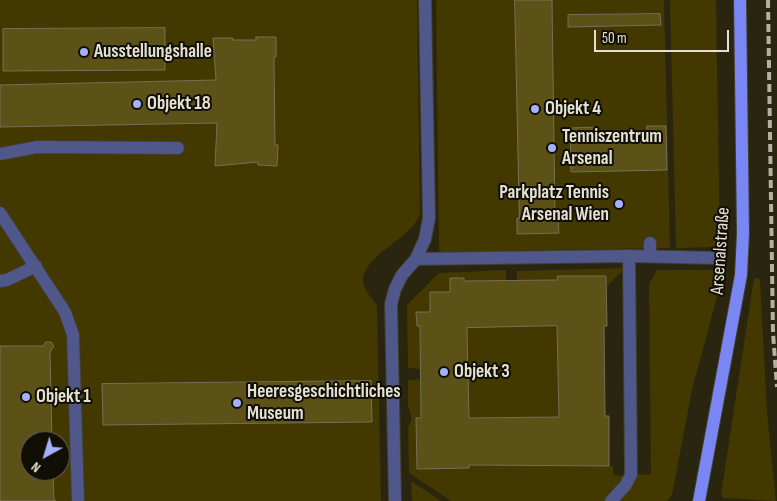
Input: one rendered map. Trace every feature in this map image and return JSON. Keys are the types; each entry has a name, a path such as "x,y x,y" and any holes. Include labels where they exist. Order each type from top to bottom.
{"main road":[{"name":"Arsenalstraße","path":"699,501 740,275 743,233 740,0"}],"street":[{"path":"395,501 392,304 395,289 402,275 416,259 425,239 429,218 425,0"},
{"path":"0,154 37,147 178,148"},
{"path":"0,213 65,312 73,335 78,501"},
{"path":"650,243 650,256"},
{"path":"416,259 629,256 718,258"},
{"path":"611,501 625,486 631,475 629,256"},
{"path":"0,281 7,280 36,266"}],"shaded area":[{"path":"0,0 417,0 420,213 416,222 408,231 376,257 368,266 364,276 364,286 377,305 381,501 0,501"},
{"name":"Tenniszentrum Arsenal","path":"436,0 664,0 670,248 442,252 439,250"},
{"path":"670,0 716,0 720,247 676,248"},
{"path":"622,268 622,271 607,286 606,276 558,276 557,280 517,280 517,271"},
{"path":"506,270 506,280 464,281 464,278 450,278 450,292 430,292 430,312 416,313 417,326 420,326 420,369 408,368 407,305 439,273"},
{"path":"657,270 718,270 718,293 692,390 672,495 667,501 617,501 636,481 637,474 651,475 649,284"},
{"path":"754,278 760,279 767,412 776,501 723,498 721,494"},
{"path":"557,326 559,417 469,418 467,328"},
{"path":"420,379 421,418 469,468 469,465 613,466 613,475 626,476 604,501 451,501 409,473 408,427 411,417 408,407 408,380"},
{"path":"411,481 441,501 412,501"}],"building":[{"name":"Objekt 4","path":"515,0 552,0 555,218 558,218 559,233 517,234 517,218 519,218"},
{"path":"660,14 661,25 568,27 568,15"},
{"name":"Ausstellungshalle","path":"165,28 165,70 3,71 3,29"},
{"name":"Objekt 18","path":"256,37 276,37 276,57 274,57 275,145 278,145 277,166 258,165 258,162 215,166 217,123 0,127 0,85 216,80 213,38 256,40"},
{"path":"647,126 666,126 667,170 571,172 570,128 597,127 597,140 620,140 620,133 643,133 643,139 647,139"},
{"name":"Objekt 3","path":"558,276 606,276 607,326 604,326 605,416 609,416 609,466 469,465 469,468 417,469 416,418 421,418 420,326 417,326 416,312 430,312 430,292 450,292 450,278 464,278 464,281 557,280","holes":["557,326 559,417 469,418 467,328"]},
{"name":"Objekt 1","path":"46,342 51,342 54,346 50,352 52,431 20,431 20,481 53,481 54,499 56,501 0,501 0,346 43,346"},
{"path":"371,381 372,422 103,425 102,384"}],"railway":[{"path":"768,0 773,333 777,387"}],"place":[{"name":"Ausstellungshalle","path":"84,52"},
{"name":"Objekt 18","path":"137,104"},
{"name":"Objekt 4","path":"535,109"},
{"name":"Tenniszentrum Arsenal","path":"552,148"},
{"name":"Parkplatz Tennis Arsenal Wien","path":"619,204"},
{"name":"Objekt 3","path":"444,372"},
{"name":"Objekt 1","path":"26,397"},
{"name":"Heeresgeschichtliches Museum","path":"237,403"}]}
